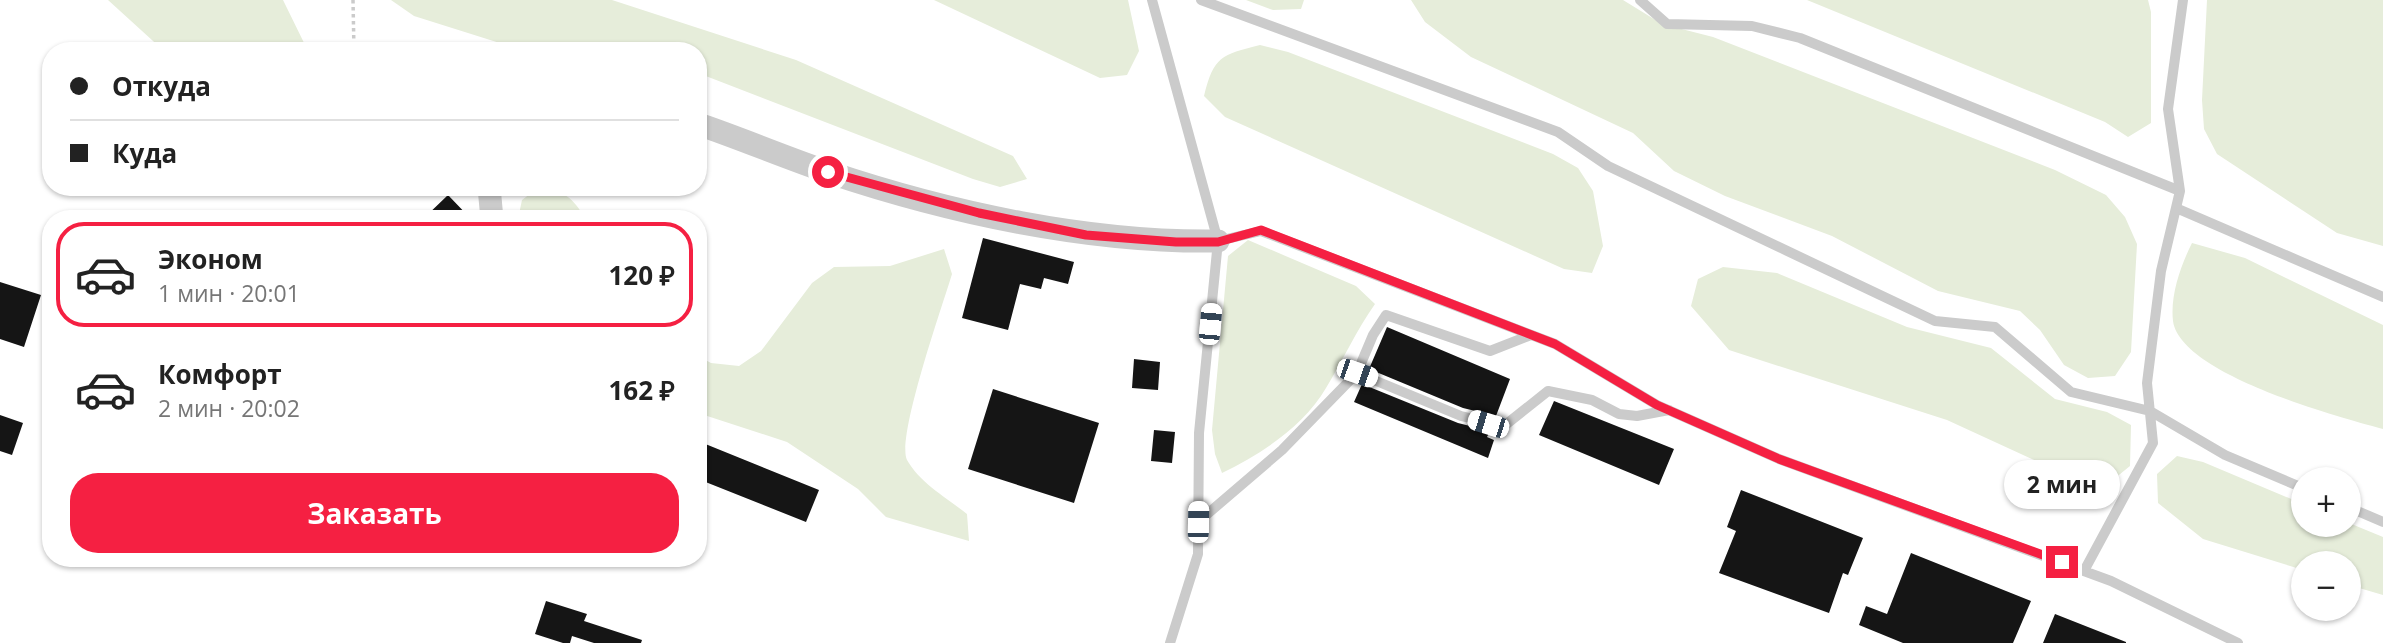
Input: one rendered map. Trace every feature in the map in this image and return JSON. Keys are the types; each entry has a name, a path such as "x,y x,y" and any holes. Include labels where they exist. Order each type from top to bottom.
{"street":[{"path":"707,127 828,172 979,213 1086,235 1176,242 1218,242"}],"lane":[{"path":"1152,0 1218,242 1199,433 1198,554 1170,643"},
{"path":"1201,0 1558,132 1608,166 1935,321 1995,327 2071,392 2150,411 2225,455 2291,483"},
{"path":"1640,0 1667,24 1684,27 1708,23 1752,26 1800,38 2180,191"},
{"path":"2084,570 2153,443 2147,383 2160,284 2180,191 2168,109 2183,0"},
{"path":"2176,208 2383,297"},
{"path":"1218,242 1261,230 1555,344 1668,410 1779,459 2084,570 2238,643"},
{"path":"1198,522 1282,450 1357,373 1373,335 1386,315 1490,351 1531,335"},
{"path":"1357,373 1488,424 1504,426 1548,391 1592,400 1619,414 1637,416 1668,410"},
{"path":"2361,513 2383,522"}],"path":[{"path":"353,0 354,42"}],"green space":[{"path":"108,0 283,0 304,42 154,42"},
{"path":"391,0 612,0 796,60 1013,156 1027,179 1000,187 973,179 707,76 707,42 496,42 414,16"},
{"path":"934,0 1128,0 1139,51 1127,75 1100,78"},
{"path":"1246,0 1304,0 1301,9 1273,10"},
{"path":"1411,0 1623,0 1662,24 1713,37 2055,170 2106,195 2125,217 2137,244 2131,352 2115,376 2088,378 2064,365 2040,330 2020,311 1938,291 1832,236 1725,196 1674,171 1633,133 1471,57 1425,22"},
{"path":"1807,0 2148,0 2151,12 2151,123 2128,137 2105,122"},
{"path":"2207,0 2383,0 2383,246 2337,233 2217,154 2204,129 2202,100"},
{"path":"1260,45 1288,52 1553,154 1578,168 1593,191 1603,246 1592,273 1564,269 1225,117 1204,96 1211,73 1221,59 1228,55"},
{"path":"527,196 566,196 579,210 520,210 522,200"},
{"path":"1248,240 1356,286 1375,304 1326,388 1306,415 1266,448 1222,473 1215,454 1212,430 1228,256"},
{"path":"2192,243 2245,258 2383,325 2383,429 2332,415 2264,390 2202,359 2182,340 2173,321 2173,301 2180,270"},
{"path":"944,249 952,274 914,399 905,447 907,460 919,476 967,514 969,541 886,517 858,489 787,442 707,416 707,361 739,366 761,351 812,283 834,267 890,266"},
{"path":"1723,267 1777,273 1907,327 1991,348 2055,399 2107,412 2131,425 2130,466 2109,483 2082,482 1947,420 1729,350 1691,306 1698,279"},
{"path":"2177,456 2203,462 2291,499 2291,537 2361,537 2361,528 2383,537 2383,595 2361,589 2361,551 2291,551 2291,566 2203,539 2158,503 2157,474"}],"building":[{"path":"449,196 462,210 432,210"},
{"path":"983,238 1074,262 1068,284 1044,278 1041,289 1020,284 1008,330 962,318"},
{"path":"0,282 41,295 24,347 0,339"},
{"path":"1387,327 1510,379 1496,416 1463,408 1369,369"},
{"path":"1134,359 1160,362 1158,390 1132,388"},
{"path":"1362,384 1458,423 1490,431 1487,437 1494,440 1488,458 1354,402"},
{"path":"993,389 1099,423 1074,503 968,469"},
{"path":"1554,401 1674,449 1659,485 1539,435"},
{"path":"0,415 23,423 12,455 0,451"},
{"path":"1154,430 1175,432 1172,463 1151,461"},
{"path":"707,445 819,490 806,522 707,483"},
{"path":"1741,490 1863,538 1848,575 1843,573 1829,613 1719,573 1736,531 1727,527"},
{"path":"1911,553 2031,601 2013,643 1903,643 1859,625 1866,606 1887,614"},
{"path":"546,601 587,614 584,621 642,640 641,643 594,643 572,636 570,643 563,643 535,634"},
{"path":"2055,614 2126,642 2126,643 2043,643"}],"route":[{"path":"828,172 979,213 1086,235 1176,242 1218,242 1261,230 1555,344 1657,405 1779,459 2062,562"}]}
